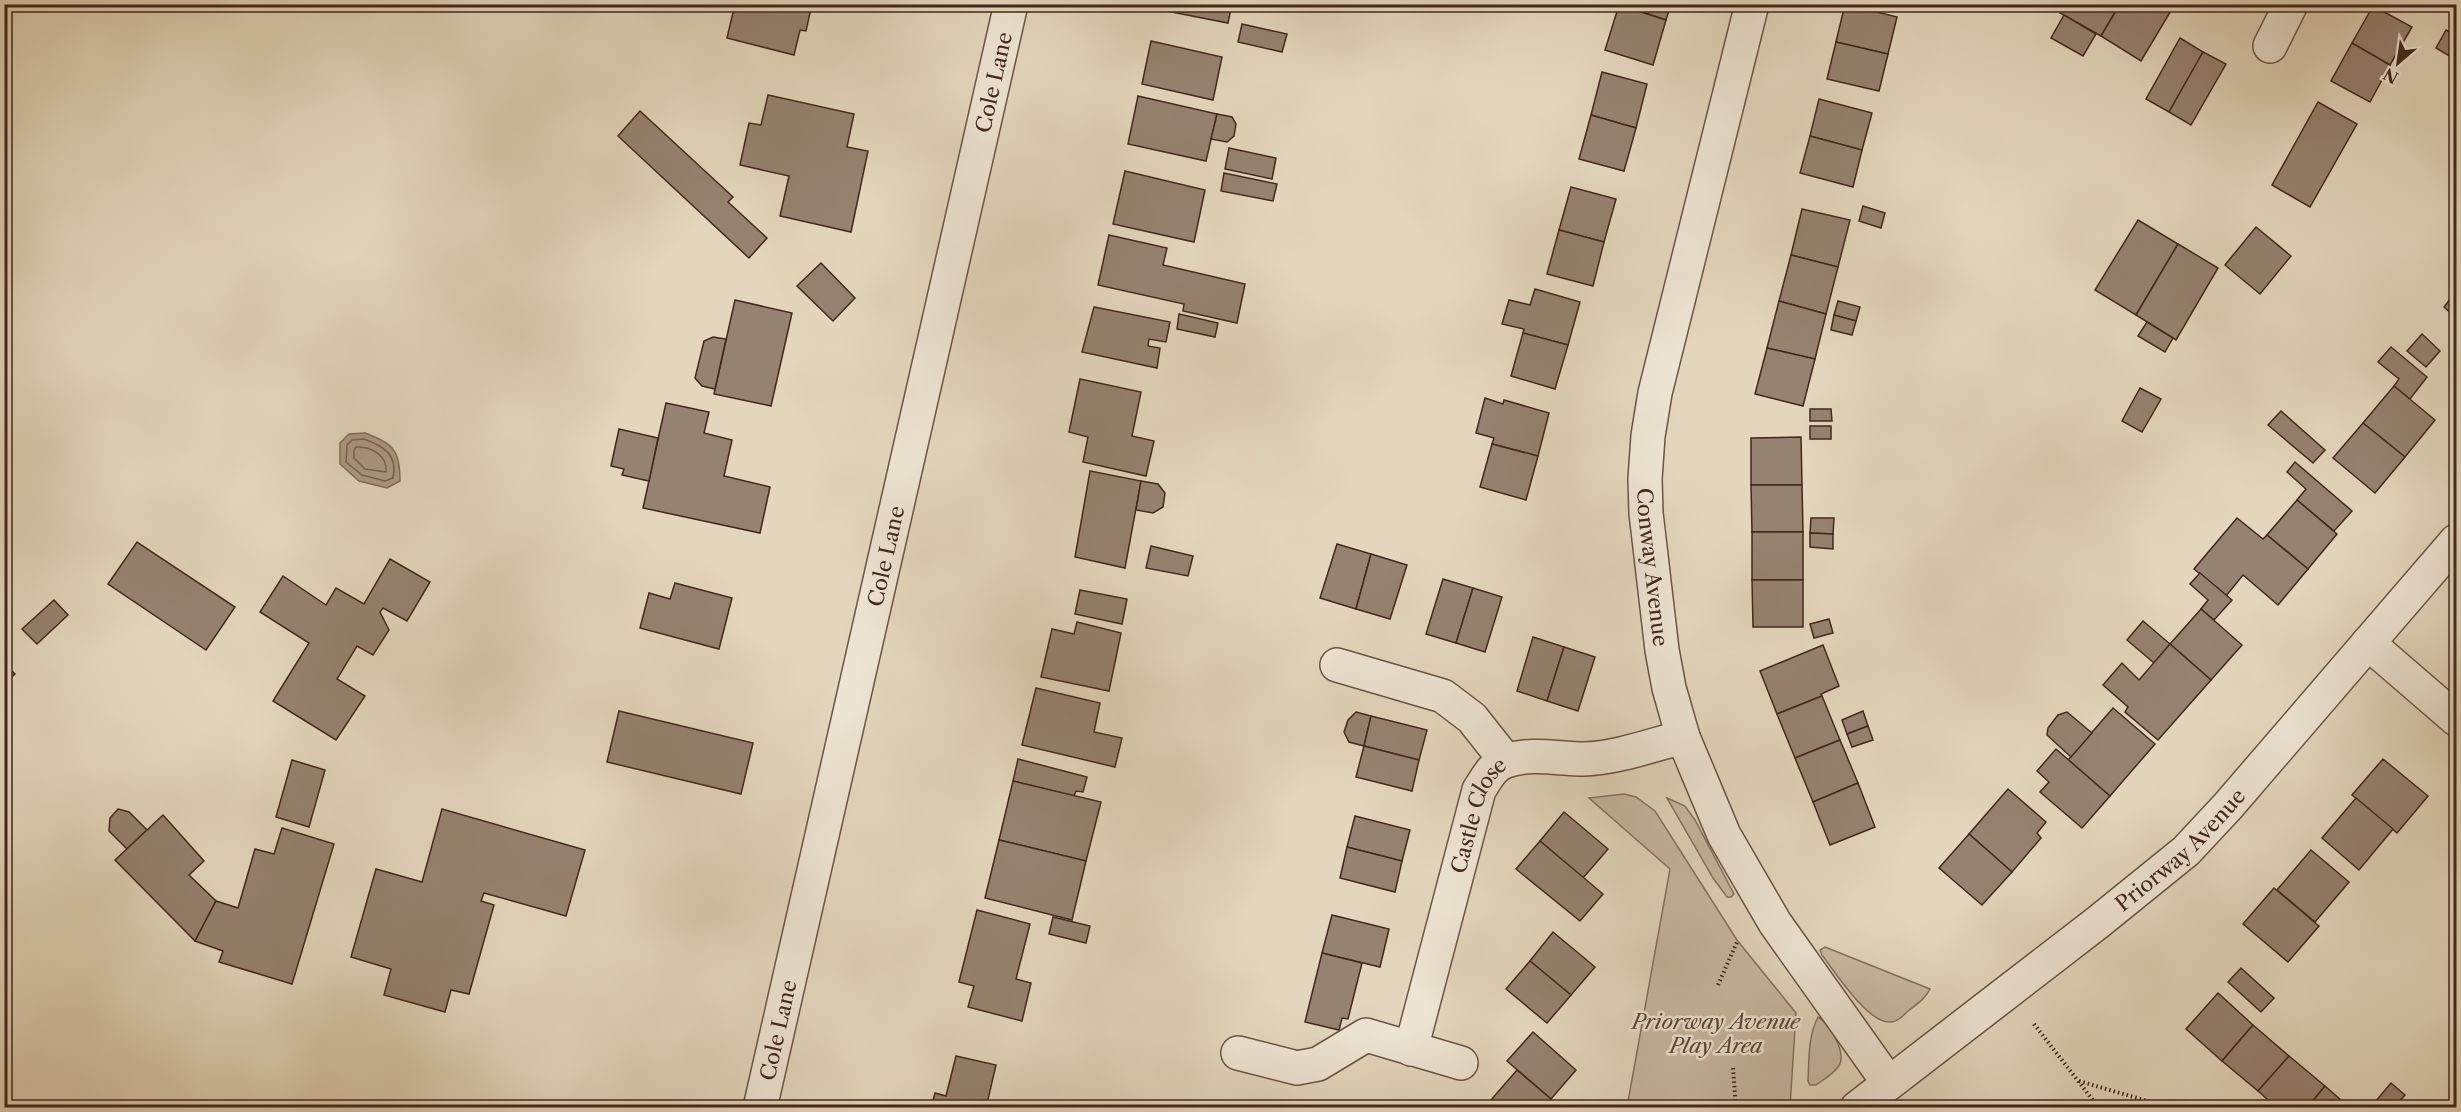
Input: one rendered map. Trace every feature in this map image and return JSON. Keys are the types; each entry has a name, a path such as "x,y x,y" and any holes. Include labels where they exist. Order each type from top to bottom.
{"street":[{"name":"Cole Lane","path":"760,1107 1011,4"},
{"name":"Conway Avenue","path":"1752,4 1664,352 1648,436 1645,478 1653,587 1669,688 1683,737 1724,836 1765,907 1888,1082"},
{"path":"2270,46 2291,4"},
{"name":"Priorway Avenue","path":"1857,1107 2186,851 2228,806 2457,541"},
{"path":"2368,643 2457,719"},
{"path":"1337,665 1443,696 1472,718 1506,761"},
{"name":"Castle Close","path":"1411,1049 1479,790 1494,767 1506,761 1528,756 1586,759 1617,754 1683,737"},
{"path":"1238,1053 1297,1068 1318,1064 1366,1035 1461,1063"}],"path":[{"path":"2007,991 2099,1107"},
{"path":"1733,1068 1736,1107"},
{"path":"2078,1081 2171,1107"}],"green space":[{"name":"Priorway Avenue Play Area","path":"1624,794 1636,797 1655,811 1737,940 1796,1013 1790,1107 1627,1107 1670,869 1589,798"},
{"path":"1667,798 1685,806 1695,820 1734,894 1731,897 1727,897 1713,878"},
{"path":"1825,947 1930,989 1923,999 1899,1019 1892,1022 1880,1020 1871,1014 1843,984 1822,955 1820,950"},
{"path":"1818,1017 1832,1032 1839,1047 1841,1061 1828,1077 1816,1085 1810,1085 1808,1081 1810,1048 1812,1032"}],"water":[{"path":"365,433 393,449 400,470 400,481 387,488 359,481 340,464 340,443 349,434"}],"building":[{"path":"735,4 812,4 806,31 800,30 794,55 727,38"},
{"path":"1162,4 1232,4 1228,23 1161,10"},
{"path":"1619,4 1671,4 1666,20"},
{"path":"1845,4 1897,17 1888,54 1836,42"},
{"path":"2065,4 2120,4 2101,36 2060,13"},
{"path":"2120,4 2175,4 2141,61 2101,36"},
{"path":"1619,5 1666,20 1653,65 1605,50"},
{"path":"2373,6 2412,27 2390,65 2352,43"},
{"path":"2064,15 2096,34 2083,56 2051,38"},
{"path":"1242,24 1287,34 1282,52 1238,42"},
{"path":"2446,30 2456,36 2456,60 2436,48"},
{"path":"2180,38 2203,52 2169,112 2146,99"},
{"path":"1151,41 1222,57 1213,100 1142,84"},
{"path":"1836,42 1888,54 1879,91 1827,79"},
{"path":"2352,43 2390,65 2370,102 2331,81"},
{"path":"2203,52 2226,64 2191,125 2169,112"},
{"path":"1602,72 1647,84 1636,128 1591,115"},
{"path":"768,95 854,114 847,147 868,151 851,232 780,216 789,176 740,165 749,123 761,125"},
{"path":"1138,96 1217,114 1206,161 1128,144"},
{"path":"1819,99 1872,113 1862,150 1810,136"},
{"path":"2318,102 2357,124 2310,207 2272,185"},
{"path":"640,111 733,197 728,202 767,238 749,258 618,136"},
{"path":"1217,114 1232,117 1236,124 1234,136 1227,142 1211,139"},
{"path":"1591,115 1636,128 1624,171 1579,159"},
{"path":"1810,136 1862,150 1853,187 1800,173"},
{"path":"1229,148 1276,158 1272,179 1225,169"},
{"path":"1125,171 1205,190 1194,242 1113,224"},
{"path":"1224,173 1277,184 1273,201 1221,191"},
{"path":"1571,187 1616,199 1604,242 1559,230"},
{"path":"1863,206 1885,213 1881,228 1859,221"},
{"path":"1802,209 1850,220 1838,267 1791,255"},
{"path":"2138,220 2178,244 2136,315 2095,290"},
{"path":"2256,227 2291,256 2260,294 2225,265"},
{"path":"1559,230 1604,242 1593,286 1547,274"},
{"path":"1109,235 1167,248 1163,265 1245,284 1237,323 1183,311 1184,304 1098,285"},
{"path":"2178,244 2218,268 2176,340 2136,315"},
{"path":"1791,255 1838,267 1826,314 1779,301"},
{"path":"821,263 855,298 833,321 797,286"},
{"path":"1535,289 1580,302 1568,345 1523,333 1524,329 1502,324 1509,300 1530,305"},
{"path":"2456,292 2456,318 2444,307"},
{"path":"735,300 792,313 771,406 714,394"},
{"path":"1779,301 1826,314 1815,359 1767,348"},
{"path":"1838,301 1860,307 1856,321 1834,315"},
{"path":"1094,307 1170,322 1166,342 1149,339 1148,346 1160,348 1157,368 1082,352"},
{"path":"1179,314 1218,323 1215,337 1177,329"},
{"path":"1834,315 1856,321 1852,335 1831,330"},
{"path":"2147,322 2173,338 2165,352 2138,336"},
{"path":"1523,333 1568,345 1555,389 1511,376"},
{"path":"2422,334 2440,351 2426,367 2407,351"},
{"path":"713,337 726,339 715,389 702,386 695,378 704,341"},
{"path":"2391,347 2427,377 2410,399 2394,386 2399,379 2378,362"},
{"path":"1767,348 1815,359 1803,406 1755,394"},
{"path":"1080,379 1141,392 1132,436 1154,441 1146,476 1083,462 1088,437 1069,432"},
{"path":"2394,386 2435,420 2405,457 2363,423"},
{"path":"2140,388 2161,399 2142,432 2122,421"},
{"path":"1485,398 1503,404 1504,400 1549,413 1538,456 1492,444 1494,438 1476,433"},
{"path":"666,403 709,412 704,433 732,440 724,476 770,487 760,533 643,508"},
{"path":"1810,409 1831,409 1832,421 1810,421"},
{"path":"2281,411 2325,450 2313,463 2268,425"},
{"path":"2363,423 2405,457 2375,493 2333,458"},
{"path":"1810,426 1831,426 1831,439 1810,439"},
{"path":"619,429 658,438 649,481 622,475 624,469 611,466"},
{"path":"1801,437 1802,485 1751,485 1751,438"},
{"path":"1492,444 1538,456 1526,500 1480,487"},
{"path":"2295,462 2352,511 2334,531 2297,500 2306,489 2287,472"},
{"path":"1090,471 1141,481 1125,568 1075,557"},
{"path":"1141,481 1158,484 1165,493 1163,507 1153,513 1136,510"},
{"path":"1751,485 1802,485 1803,532 1752,532"},
{"path":"2297,500 2337,534 2308,569 2267,535"},
{"path":"1811,518 1834,518 1833,534 1810,533"},
{"path":"2237,518 2263,539 2267,535 2308,569 2278,605 2243,575 2226,596 2194,569"},
{"path":"1752,532 1803,532 1803,580 1752,580"},
{"path":"1810,533 1833,534 1833,549 1810,547"},
{"path":"137,542 235,607 206,650 108,584"},
{"path":"1337,544 1371,554 1356,609 1320,598"},
{"path":"1151,546 1193,556 1188,576 1146,568"},
{"path":"1371,554 1407,565 1390,619 1356,609"},
{"path":"390,559 430,582 407,621 383,608 380,612 389,630 373,655 357,646 337,679 365,696 336,740 273,701 309,643 260,612 283,576 326,605 336,588 364,604"},
{"path":"2200,573 2232,600 2214,620 2201,609 2208,600 2190,584"},
{"path":"1443,579 1473,588 1456,643 1426,634"},
{"path":"1752,580 1803,580 1803,627 1753,627"},
{"path":"675,583 732,598 719,649 640,628 649,593 670,599"},
{"path":"1473,588 1502,597 1485,652 1456,643"},
{"path":"1080,590 1127,599 1122,624 1075,614"},
{"path":"54,600 68,615 37,644 22,629"},
{"path":"2201,609 2242,645 2211,680 2170,644"},
{"path":"1829,619 1833,633 1814,638 1810,624"},
{"path":"2143,621 2170,644 2154,663 2127,640"},
{"path":"1077,622 1121,633 1109,691 1041,677 1052,629 1074,634"},
{"path":"1533,637 1564,647 1547,701 1517,691"},
{"path":"2170,644 2211,680 2158,740 2125,712 2128,707 2103,685 2122,663 2139,680"},
{"path":"1823,645 1839,686 1821,694 1822,696 1777,714 1760,671"},
{"path":"1564,647 1595,657 1578,711 1547,701"},
{"path":"4,663 15,674 4,684"},
{"path":"1036,688 1100,703 1094,732 1122,738 1115,767 1022,745"},
{"path":"1822,696 1840,740 1795,758 1777,714"},
{"path":"2113,708 2155,744 2110,796 2068,760"},
{"path":"619,711 753,743 741,794 607,762"},
{"path":"1863,711 1868,726 1847,734 1842,720"},
{"path":"1356,712 1371,716 1364,746 1349,742 1344,732 1348,720"},
{"path":"2067,712 2092,733 2071,757 2047,735 2048,728 2058,715"},
{"path":"1371,716 1427,730 1419,760 1364,746"},
{"path":"1868,726 1873,740 1852,747 1847,734"},
{"path":"1840,740 1858,783 1813,802 1795,758"},
{"path":"1364,746 1419,760 1412,791 1356,777"},
{"path":"2056,749 2110,796 2082,828 2040,792 2049,782 2037,771"},
{"path":"1018,759 1087,777 1083,792 1076,791 1074,796 1013,781"},
{"path":"2383,759 2428,796 2397,833 2352,795"},
{"path":"292,760 325,770 309,827 276,817"},
{"path":"1013,781 1101,802 1086,861 999,840"},
{"path":"1858,783 1875,827 1830,845 1813,802"},
{"path":"2008,789 2046,822 2037,833 2041,838 2012,872 1969,834"},
{"path":"2356,798 2393,829 2359,870 2322,838"},
{"path":"118,809 129,812 147,830 127,849 109,831 110,818"},
{"path":"442,809 585,850 566,916 484,893 481,901 494,905 469,994 451,990 445,1012 384,995 391,969 351,957 376,869 422,882"},
{"path":"1564,812 1608,849 1583,878 1540,841"},
{"path":"163,815 204,861 189,875 216,901 195,941 115,860"},
{"path":"1355,816 1410,830 1402,861 1347,847"},
{"path":"282,828 334,844 292,984 219,962 223,951 195,941 216,901 238,908 255,849 274,854"},
{"path":"1969,834 2012,872 1982,905 1939,868"},
{"path":"999,840 1086,861 1072,920 985,898"},
{"path":"1540,841 1603,894 1580,921 1516,869"},
{"path":"1347,847 1402,861 1395,892 1340,878"},
{"path":"2311,850 2349,882 2315,922 2277,890"},
{"path":"2274,888 2319,926 2288,962 2243,924"},
{"path":"977,910 1030,924 1016,979 1031,983 1022,1021 968,1007 974,986 959,982"},
{"path":"1332,915 1389,929 1380,967 1322,953"},
{"path":"1053,917 1090,926 1086,943 1049,934"},
{"path":"1553,932 1595,967 1571,995 1530,961"},
{"path":"1322,953 1362,963 1348,1019 1342,1018 1339,1030 1305,1022"},
{"path":"1530,961 1571,995 1547,1023 1506,989"},
{"path":"2241,968 2274,998 2261,1012 2228,982"},
{"path":"2218,993 2253,1025 2222,1061 2186,1029"},
{"path":"2253,1025 2289,1056 2258,1091 2222,1061"},
{"path":"1533,1032 1576,1070 1551,1099 1507,1061"},
{"path":"956,1056 996,1065 986,1108 931,1108 935,1093 946,1096"},
{"path":"2289,1056 2325,1086 2307,1108 2277,1108 2258,1091"},
{"path":"1517,1070 1551,1099 1543,1108 1484,1108"},
{"path":"2391,1083 2405,1095 2394,1108 2370,1108"},
{"path":"2325,1086 2350,1108 2307,1108"}]}
